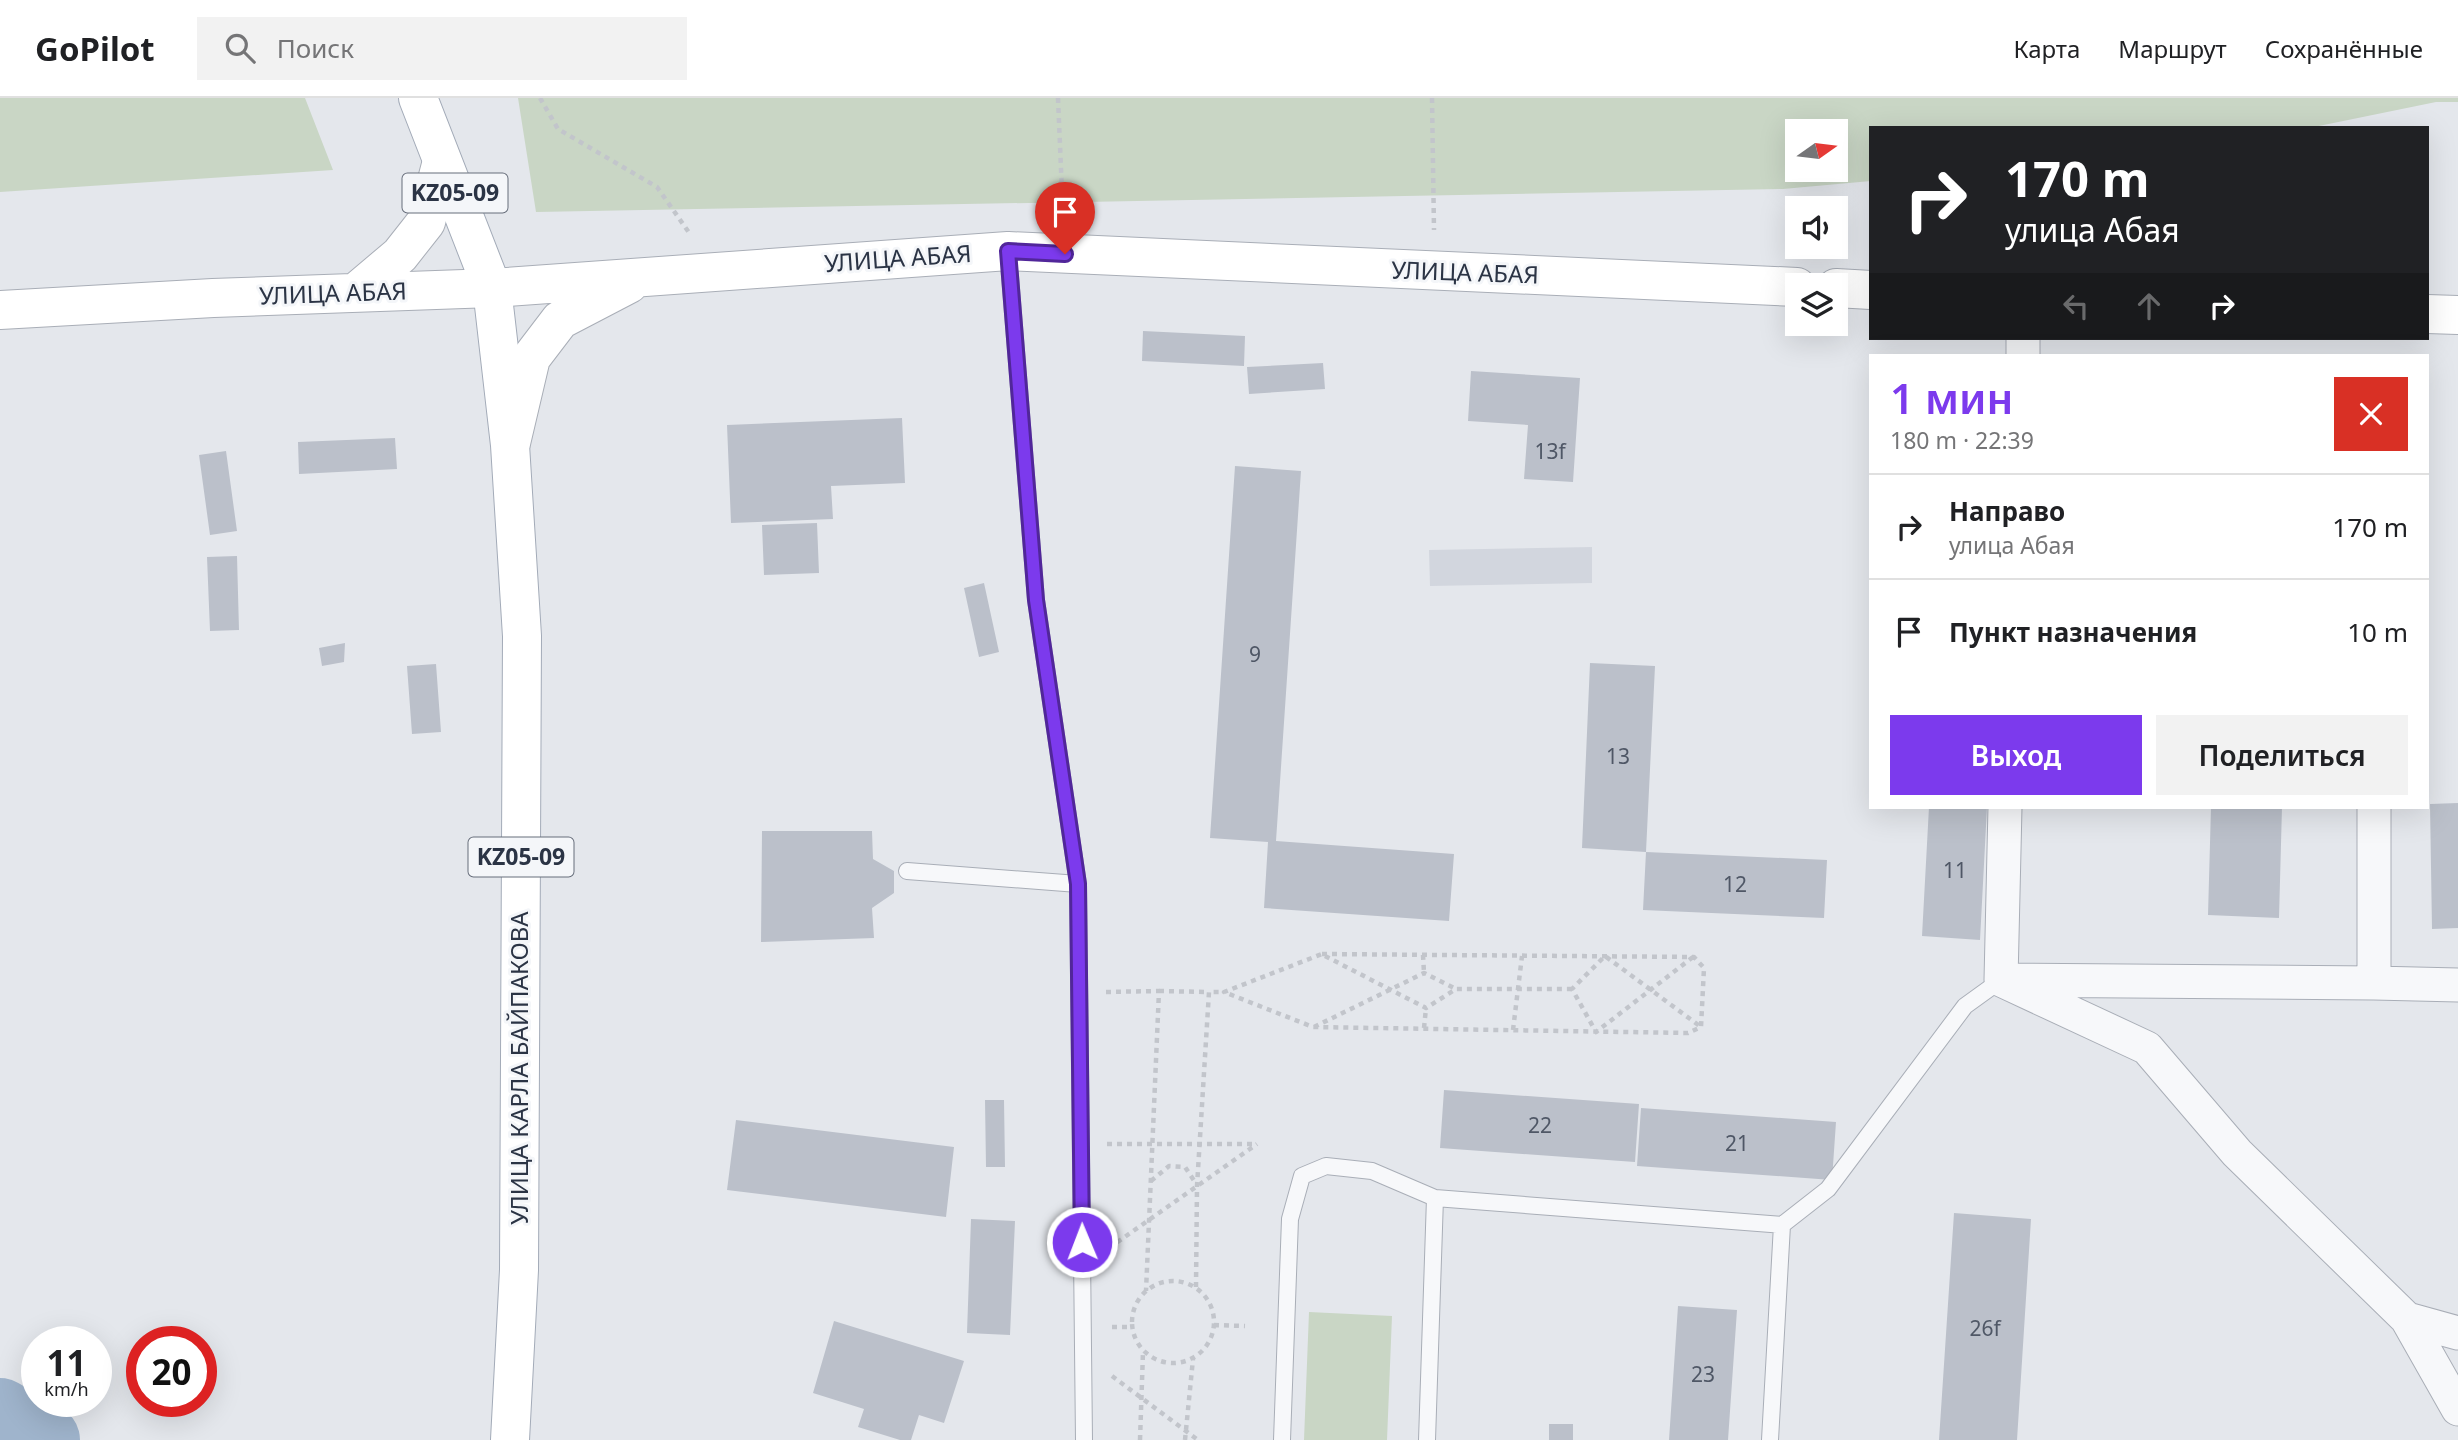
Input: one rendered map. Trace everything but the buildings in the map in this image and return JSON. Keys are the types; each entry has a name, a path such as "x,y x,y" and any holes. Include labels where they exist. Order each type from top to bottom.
{"street":[{"name":"KZ05-09","path":"418,98 492,288 510,445"},
{"path":"355,293 400,255 426,222 442,161"},
{"name":"УЛИЦА АБАЯ","path":"0,310 492,288 1008,251 1785,286"},
{"path":"510,445 531,358 560,320 643,277"},
{"path":"1848,289 1869,290"},
{"path":"2429,314 2458,315"},
{"name":"УЛИЦА КАРЛА БАЙПАКОВА","path":"510,445 522,636 519,1270 510,1440"},
{"path":"2001,980 2005,809"},
{"path":"2374,809 2374,983"},
{"path":"2001,980 2458,985"},
{"path":"2001,980 2147,1048 2237,1153 2407,1319 2458,1409"},
{"path":"2407,1319 2458,1333"}],"lane":[{"path":"1008,251 1036,600 1078,884 1084,1440"},
{"path":"907,871 1078,884"},
{"path":"1282,1440 1290,1219 1302,1176 1326,1166 1372,1171 1435,1198 1783,1224 1828,1189 1965,1006 2001,980"},
{"path":"1427,1440 1435,1198"},
{"path":"1770,1440 1783,1224"}],"path":[{"path":"540,98 558,129 657,187 716,272"},
{"path":"1058,98 1065,254"},
{"path":"1432,98 1434,271"},
{"path":"1079,992 1224,992 1322,954 1694,957 1704,968 1701,1027"},
{"path":"1322,954 1426,1008"},
{"path":"1423,955 1424,973"},
{"path":"1513,1030 1522,956"},
{"path":"1424,973 1456,989 1572,989 1605,956"},
{"path":"1605,956 1701,1027"},
{"path":"1596,1032 1694,957"},
{"path":"1313,1027 1424,973"},
{"path":"1426,1008 1456,989"},
{"path":"1572,989 1596,1032"},
{"path":"1140,1440 1143,1351 1132,1327 1132,1313 1146,1291 1159,991"},
{"path":"1196,1287 1197,1186 1209,992"},
{"path":"1224,992 1313,1027 1688,1033 1701,1027"},
{"path":"1424,1028 1426,1008"},
{"path":"1080,1143 1257,1144 1082,1267"},
{"path":"1151,1181 1169,1166 1185,1167 1197,1186"},
{"path":"1143,1351 1167,1363 1193,1359 1204,1350 1214,1325 1207,1298 1196,1287 1171,1281 1146,1291"},
{"path":"1214,1325 1244,1326"},
{"path":"1083,1354 1198,1440"},
{"path":"1185,1440 1193,1359"}],"shaded area":[{"path":"1592,547 1592,583 1430,586 1429,550"}],"green space":[{"path":"0,98 305,98 333,170 0,192"},
{"path":"518,98 2458,98 2458,102 2436,102 2319,126 1869,126 1869,181 1783,189 536,212"},
{"path":"1309,1312 1392,1316 1387,1440 1304,1440"}],"waterway":[{"path":"0,1414 44,1440"}],"route":[{"path":"1065,254 1008,251 1036,600 1078,884 1082,1242"}]}
